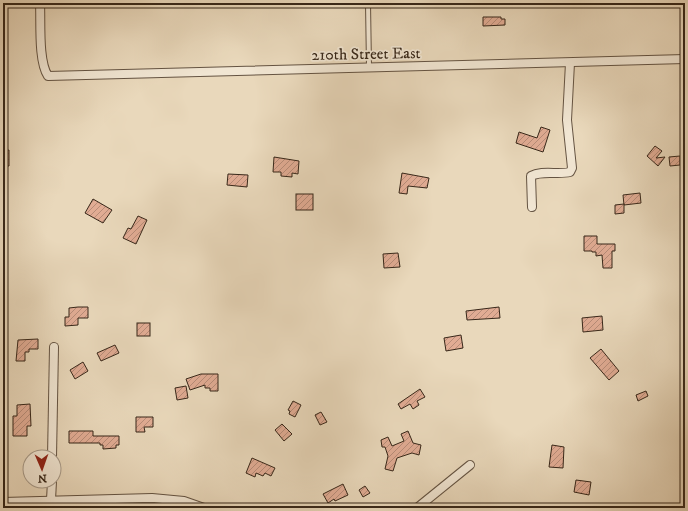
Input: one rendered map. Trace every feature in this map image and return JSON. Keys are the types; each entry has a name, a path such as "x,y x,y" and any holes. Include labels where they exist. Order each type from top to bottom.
{"street":[{"name":"210th Street East","path":"40,3 42,59 44,69 48,76 685,59"},
{"path":"532,207 531,176 539,174 566,173 570,172 572,168 568,120 570,63"},
{"path":"52,449 54,347"},
{"path":"417,508 470,465"},
{"path":"52,489 52,500"},
{"path":"3,502 159,498 184,501 204,508"}],"lane":[{"path":"368,3 370,68"}],"building":[{"path":"483,17 501,17 501,19 505,19 505,25 483,26"},
{"path":"541,127 550,130 543,152 516,143 519,132 537,138"},
{"path":"655,146 662,151 656,158 665,157 658,166 647,156"},
{"path":"9,150 9,166 3,166 3,151"},
{"path":"680,156 680,165 670,166 669,157"},
{"path":"274,157 299,161 298,174 292,173 292,177 281,176 281,172 273,172"},
{"path":"402,173 429,178 427,188 408,186 407,194 399,193"},
{"path":"228,174 248,175 247,187 227,185"},
{"path":"640,193 641,203 624,205 623,195"},
{"path":"296,194 313,194 313,210 296,210"},
{"path":"93,199 112,210 103,223 85,213"},
{"path":"624,204 624,213 615,214 615,205"},
{"path":"138,216 147,220 136,244 123,238 128,228 131,229"},
{"path":"584,236 597,236 597,244 615,244 615,251 612,251 612,268 603,268 602,255 596,256 596,252 584,251"},
{"path":"398,253 400,267 384,268 383,254"},
{"path":"88,307 88,318 78,318 78,325 65,326 65,317 69,317 69,308"},
{"path":"499,307 500,318 467,320 466,311"},
{"path":"602,316 603,330 583,332 582,318"},
{"path":"137,323 150,323 150,336 137,336"},
{"path":"461,335 463,348 446,351 444,338"},
{"path":"38,339 38,349 29,349 29,352 25,352 25,361 16,361 18,340"},
{"path":"115,345 119,353 101,361 97,353"},
{"path":"601,349 619,371 609,380 590,358"},
{"path":"83,362 88,371 75,379 70,370"},
{"path":"201,374 218,374 218,391 210,391 210,388 205,388 205,385 190,390 186,379"},
{"path":"186,386 188,398 177,400 175,388"},
{"path":"420,389 425,397 417,401 419,405 413,409 410,404 401,409 398,404"},
{"path":"646,391 648,396 638,401 636,395"},
{"path":"293,401 301,405 295,417 289,414 290,411 288,410"},
{"path":"30,404 31,426 27,426 27,436 13,436 13,416 17,416 17,405"},
{"path":"321,412 327,422 320,425 315,415"},
{"path":"136,417 153,417 153,427 144,427 145,432 136,432"},
{"path":"282,424 292,434 284,441 275,430"},
{"path":"69,431 93,431 93,436 119,436 119,445 116,445 116,448 103,449 103,445 100,445 100,443 69,443"},
{"path":"408,431 413,443 421,445 419,455 412,453 397,458 393,471 385,469 388,456 385,447 382,447 381,440 388,437 392,446 404,441 401,434"},
{"path":"552,445 564,447 563,468 549,467"},
{"path":"252,458 275,468 271,476 265,473 263,476 256,473 255,477 246,473"},
{"path":"576,480 591,482 589,495 574,492"},
{"path":"343,484 348,495 335,501 334,499 328,503 323,494"},
{"path":"365,486 370,493 363,497 359,490"}]}
